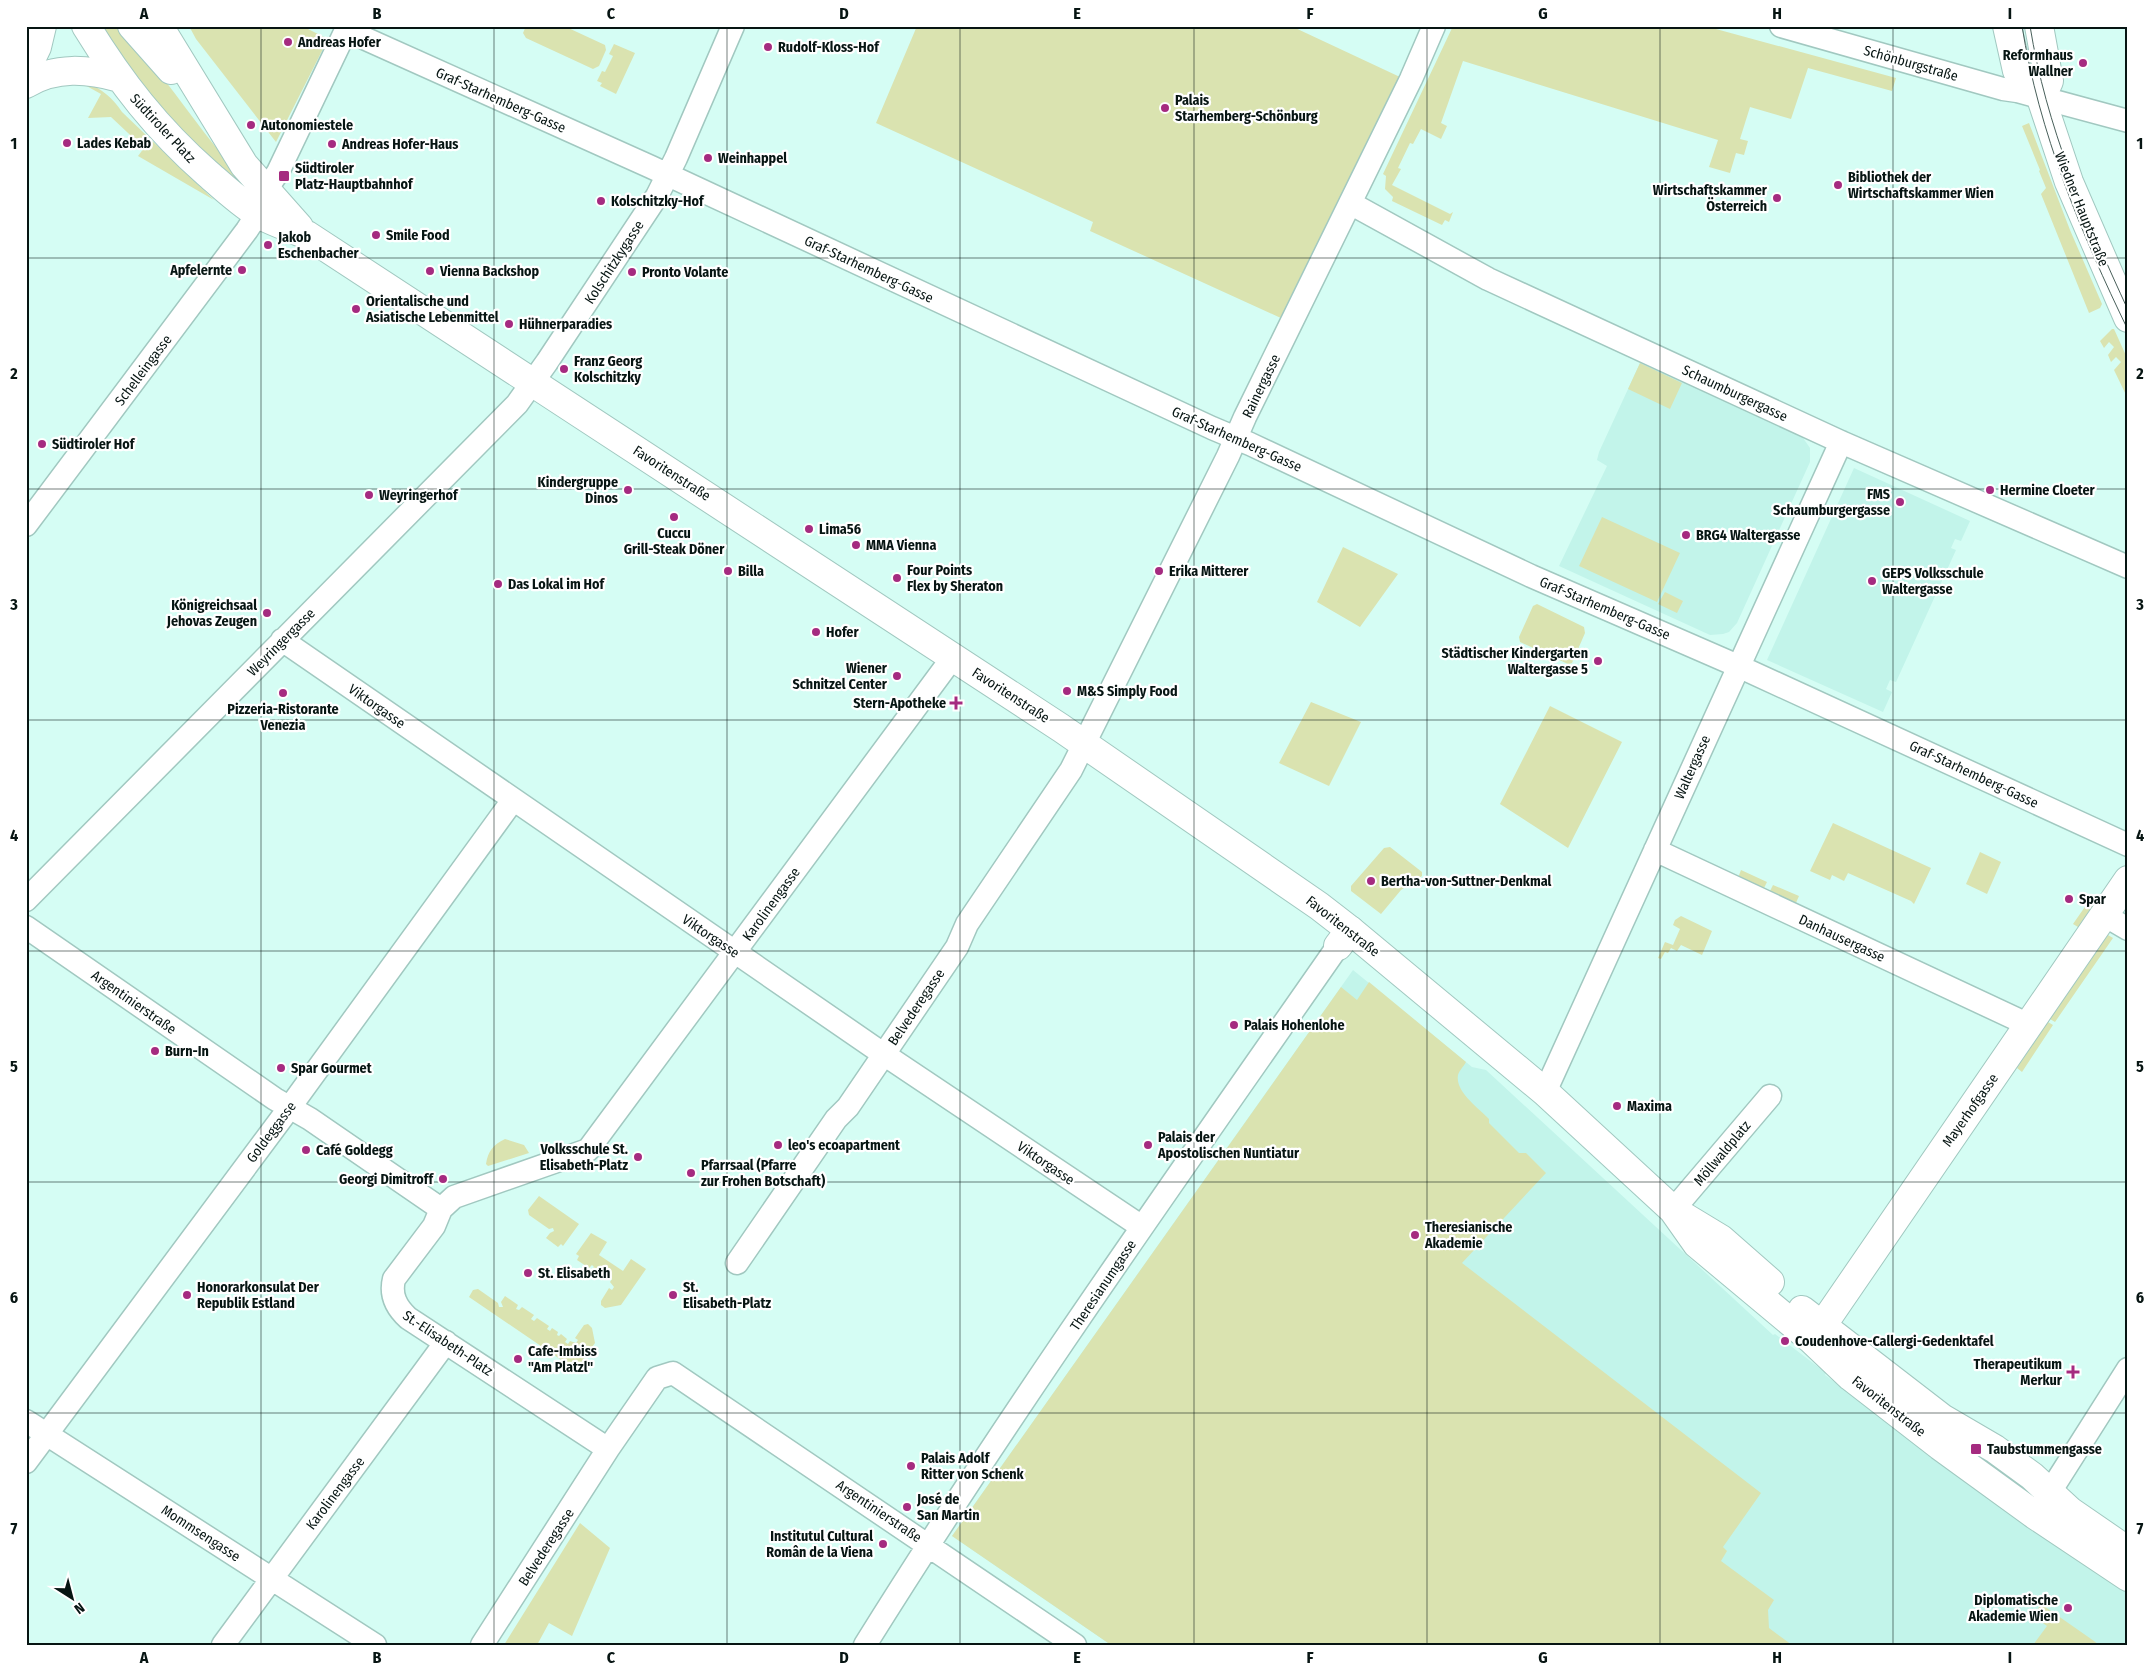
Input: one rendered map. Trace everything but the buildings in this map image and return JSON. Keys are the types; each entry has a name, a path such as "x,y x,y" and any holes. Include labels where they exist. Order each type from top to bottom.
{"main road":[{"path":"26,70 37,48 42,26"},
{"name":"Südtiroler Platz","path":"86,26 143,109 173,143 214,180 267,192"},
{"path":"132,26 216,122"},
{"path":"159,26 216,122 244,165 267,192"},
{"name":"Wiedner Hauptstraße","path":"2007,26 2017,71 2041,98 2069,182 2128,318"},
{"path":"2039,26 2049,80 2041,98"},
{"path":"26,84 35,79 64,70 99,72 120,78"},
{"name":"Favoritenstraße","path":"267,192 307,235 1085,744 1344,938 1545,1092 1673,1210 1721,1239 1817,1333 1851,1377 1940,1446 2035,1515 2128,1577"},
{"name":"Mayerhofgasse","path":"1817,1333 2128,880"},
{"name":"Favoritenstraße","path":"1817,1333 1942,1418 1995,1449 2050,1492 2070,1511 2128,1552"}],"street":[{"name":"Kolschitzkygasse","path":"532,382 657,196 733,26"},
{"name":"Rainergasse","path":"1085,744 1236,438 1434,26"},
{"name":"Schönburgstraße","path":"1781,26 2128,121"},
{"name":"Graf-Starhemberg-Gasse","path":"348,28 366,39 668,175 1531,576 1738,666 2128,845"},
{"path":"267,192 348,28"},
{"name":"Schelleingasse","path":"26,525 242,238 267,192"},
{"name":"Schaumburgergasse","path":"1350,203 1488,279 1841,442 2128,567"},
{"name":"Weyringergasse","path":"26,900 517,404 532,382"},
{"name":"Waltergasse","path":"1545,1092 1841,442"},
{"name":"Viktorgasse","path":"282,640 884,1054 1142,1227"},
{"name":"Karolinengasse","path":"588,1150 953,657"},
{"name":"Belvederegasse","path":"737,1263 836,1120 848,1107 957,947 967,924 1071,770 1085,744"},
{"name":"Goldeggasse","path":"26,1462 290,1107 513,800"},
{"name":"Danhausergasse","path":"1655,850 2029,1025"},
{"path":"2104,915 2128,929"},
{"name":"Argentinierstraße","path":"26,927 275,1099 290,1107 441,1209"},
{"name":"Theresianumgasse","path":"865,1645 927,1544 1142,1227 1344,938"},
{"name":"Möllwaldplatz","path":"1673,1210 1770,1096"},
{"name":"St.-Elisabeth-Platz","path":"588,1150 458,1195 449,1200 441,1209 434,1226 396,1274 392,1287 395,1302 403,1313 608,1449"},
{"name":"Karolinengasse","path":"223,1645 446,1342"},
{"path":"2035,1515 2128,1369"},
{"name":"Argentinierstraße","path":"608,1449 657,1378 673,1373 1076,1645"},
{"name":"Mommsengasse","path":"26,1421 375,1645"},
{"name":"Belvederegasse","path":"482,1645 608,1449"}],"shaded area":[{"name":"BRG4 Waltergasse","path":"1640,363 1801,435 1810,448 1810,462 1737,623 1729,632 1723,634 1710,635 1559,566 1607,466 1597,460 1599,452"},
{"name":"GEPS Volksschule Waltergasse","path":"1854,468 1970,521 1961,541 1955,539 1951,548 1956,550 1896,682 1890,680 1886,689 1892,692 1883,712 1767,660"},
{"name":"Theresianische Akademie","path":"1353,970 1472,1067 1486,1070 1773,1335 1775,1334 1826,1373 1825,1375 2053,1544 2128,1593 2128,1645 1111,1645 952,1536"}],"green space":[{"path":"107,26 118,26 166,82 214,145 247,180 243,186 170,123 103,34"},
{"path":"189,26 302,26 328,39 276,142 196,39"},
{"path":"526,26 564,26 605,45 606,50 599,66 593,69 526,38 523,33"},
{"path":"917,26 1291,26 1400,77 1283,319 1090,231 1093,222 876,123"},
{"path":"1453,26 1705,26 1896,78 1892,91 1808,68 1791,119 1750,107 1740,139 1748,141 1744,155 1736,153 1730,173 1709,167 1718,140 1463,61 1441,123 1447,126 1441,139 1421,129 1413,144 1410,143 1398,168 1401,169 1392,185 1450,214 1453,212 1449,222 1445,220 1442,225 1392,201 1393,197 1385,189 1386,176 1383,174"},
{"path":"614,44 635,53 616,94 600,86 602,83 597,81 602,71 605,72 613,56 609,54"},
{"path":"86,82 111,98 122,112 214,200 138,156 144,148 111,117 88,118 101,94 83,84"},
{"path":"2029,123 2070,230 2102,304 2100,308 2089,313 2041,194 2046,188 2022,126"},
{"path":"2114,329 2128,360 2128,399 2114,370 2121,362 2116,357 2111,362 2108,355 2114,347 2109,342 2104,348 2100,341"},
{"path":"1640,363 1682,383 1670,409 1628,389"},
{"path":"1602,517 1680,553 1657,602 1579,566"},
{"path":"1343,547 1398,574 1360,627 1317,602"},
{"path":"1665,592 1683,601 1677,613 1658,604"},
{"path":"1537,604 1584,627 1585,633 1572,663 1568,664 1520,642 1519,637 1533,606"},
{"path":"1311,702 1361,722 1329,786 1279,763"},
{"path":"1550,706 1622,742 1568,848 1500,804"},
{"path":"1833,823 1931,868 1914,904 1848,873 1844,881 1832,875 1830,880 1810,871"},
{"path":"1390,847 1422,872 1422,876 1401,890 1381,914 1351,891 1351,886 1384,848"},
{"path":"1980,852 2001,862 1987,894 1966,884"},
{"path":"1741,870 1767,882 1763,890 1738,878"},
{"path":"1773,885 1799,896 1795,905 1769,893"},
{"path":"2089,901 2094,904 2078,927 2073,924"},
{"path":"1681,916 1712,931 1702,955 1681,945 1677,951 1671,948 1668,953 1665,952 1661,959 1658,958 1665,942 1673,945 1680,929 1673,925 1675,920"},
{"path":"2108,935 2113,938 2055,1022 2050,1019"},
{"name":"Theresianische Akademie","path":"1369,982 1466,1062 1458,1075 1460,1087 1464,1093 1489,1119 1489,1123 1519,1153 1526,1153 1546,1173 1462,1263 1761,1493 1723,1547 1727,1551 1721,1561 1774,1600 1768,1610 1769,1628 1792,1645 1111,1645 952,1536 1341,987 1357,1000"},
{"path":"2048,1022 2053,1025 2022,1072 2017,1068"},
{"path":"505,1139 524,1145 529,1153 488,1166 486,1164 488,1155 494,1146"},
{"path":"539,1196 579,1224 563,1246 561,1244 558,1247 546,1238 554,1231 553,1228 549,1229 529,1215 528,1210"},
{"path":"591,1233 607,1242 599,1255 623,1271 631,1259 646,1269 621,1305 605,1308 601,1305 601,1301 609,1288 612,1290 614,1287 610,1282 612,1279 610,1277 607,1280 601,1276 600,1272 598,1275 592,1270 594,1267 592,1265 589,1268 577,1260 579,1256 576,1254"},
{"path":"478,1289 498,1303 499,1307 503,1307 501,1302 505,1296 518,1305 516,1309 519,1310 522,1307 534,1315 531,1319 534,1321 537,1318 549,1326 547,1329 550,1331 552,1328 558,1332 557,1335 561,1334 567,1339 565,1342 568,1344 570,1341 576,1343 578,1340 575,1338 584,1325 588,1324 592,1328 595,1343 576,1370 469,1297 473,1290"},
{"path":"580,1523 610,1548 572,1636 549,1623 537,1645 504,1645"},
{"path":"2041,1604 2099,1645 2033,1645 2047,1626 2033,1616"}],"tram line":[{"path":"2022,26 2039,105 2064,182 2094,257 2128,330"},
{"path":"2030,26 2046,100 2069,171 2097,241 2128,310"}],"place":[{"name":"Andreas Hofer","path":"288,42"},
{"name":"Rudolf-Kloss-Hof","path":"768,47"},
{"name":"Reformhaus Wallner","path":"2083,63"},
{"name":"Palais Starhemberg-Schönburg","path":"1165,108"},
{"name":"Autonomiestele","path":"251,125"},
{"name":"Lades Kebab","path":"67,143"},
{"name":"Andreas Hofer-Haus","path":"332,144"},
{"name":"Weinhappel","path":"708,158"},
{"name":"Südtiroler Platz-Hauptbahnhof","path":"284,176"},
{"name":"Bibliothek der Wirtschaftskammer Wien","path":"1838,185"},
{"name":"Wirtschaftskammer Österreich","path":"1777,198"},
{"name":"Kolschitzky-Hof","path":"601,201"},
{"name":"Smile Food","path":"376,235"},
{"name":"Jakob Eschenbacher","path":"268,245"},
{"name":"Apfelernte","path":"242,270"},
{"name":"Vienna Backshop","path":"430,271"},
{"name":"Pronto Volante","path":"632,272"},
{"name":"Orientalische und Asiatische Lebenmittel","path":"356,309"},
{"name":"Hühnerparadies","path":"509,324"},
{"name":"Franz Georg Kolschitzky","path":"564,369"},
{"name":"Südtiroler Hof","path":"42,444"},
{"name":"Kindergruppe Dinos","path":"628,490"},
{"name":"Hermine Cloeter","path":"1990,490"},
{"name":"Weyringerhof","path":"369,495"},
{"name":"FMS Schaumburgergasse","path":"1900,502"},
{"name":"Cuccu Grill-Steak Döner","path":"674,517"},
{"name":"Lima56","path":"809,529"},
{"name":"BRG4 Waltergasse","path":"1686,535"},
{"name":"MMA Vienna","path":"856,545"},
{"name":"Billa","path":"728,571"},
{"name":"Erika Mitterer","path":"1159,571"},
{"name":"Four Points Flex by Sheraton","path":"897,578"},
{"name":"GEPS Volksschule Waltergasse","path":"1872,581"},
{"name":"Das Lokal im Hof","path":"498,584"},
{"name":"Königreichsaal Jehovas Zeugen","path":"267,613"},
{"name":"Hofer","path":"816,632"},
{"name":"Städtischer Kindergarten Waltergasse 5","path":"1598,661"},
{"name":"Wiener Schnitzel Center","path":"897,676"},
{"name":"M&S Simply Food","path":"1067,691"},
{"name":"Pizzeria-Ristorante Venezia","path":"283,693"},
{"name":"Stern-Apotheke","path":"956,703"},
{"name":"Bertha-von-Suttner-Denkmal","path":"1371,881"},
{"name":"Spar","path":"2069,899"},
{"name":"Palais Hohenlohe","path":"1234,1025"},
{"name":"Burn-In","path":"155,1051"},
{"name":"Spar Gourmet","path":"281,1068"},
{"name":"Maxima","path":"1617,1106"},
{"name":"leo's ecoapartment","path":"778,1145"},
{"name":"Palais der Apostolischen Nuntiatur","path":"1148,1145"},
{"name":"Café Goldegg","path":"306,1150"},
{"name":"Volksschule St. Elisabeth-Platz","path":"638,1157"},
{"name":"Pfarrsaal (Pfarre zur Frohen Botschaft)","path":"691,1173"},
{"name":"Georgi Dimitroff","path":"443,1179"},
{"name":"Theresianische Akademie","path":"1415,1235"},
{"name":"St. Elisabeth","path":"528,1273"},
{"name":"Honorarkonsulat Der Republik Estland","path":"187,1295"},
{"name":"St. Elisabeth-Platz","path":"673,1295"},
{"name":"Coudenhove-Callergi-Gedenktafel","path":"1785,1341"},
{"name":"Cafe-Imbiss \"Am Platzl\"","path":"518,1359"},
{"name":"Therapeutikum Merkur","path":"2073,1372"},
{"name":"Taubstummengasse","path":"1976,1449"},
{"name":"Palais Adolf Ritter von Schenk","path":"911,1466"},
{"name":"José de San Martin","path":"907,1507"},
{"name":"Institutul Cultural Român de la Viena","path":"883,1544"},
{"name":"Diplomatische Akademie Wien","path":"2068,1608"}]}
